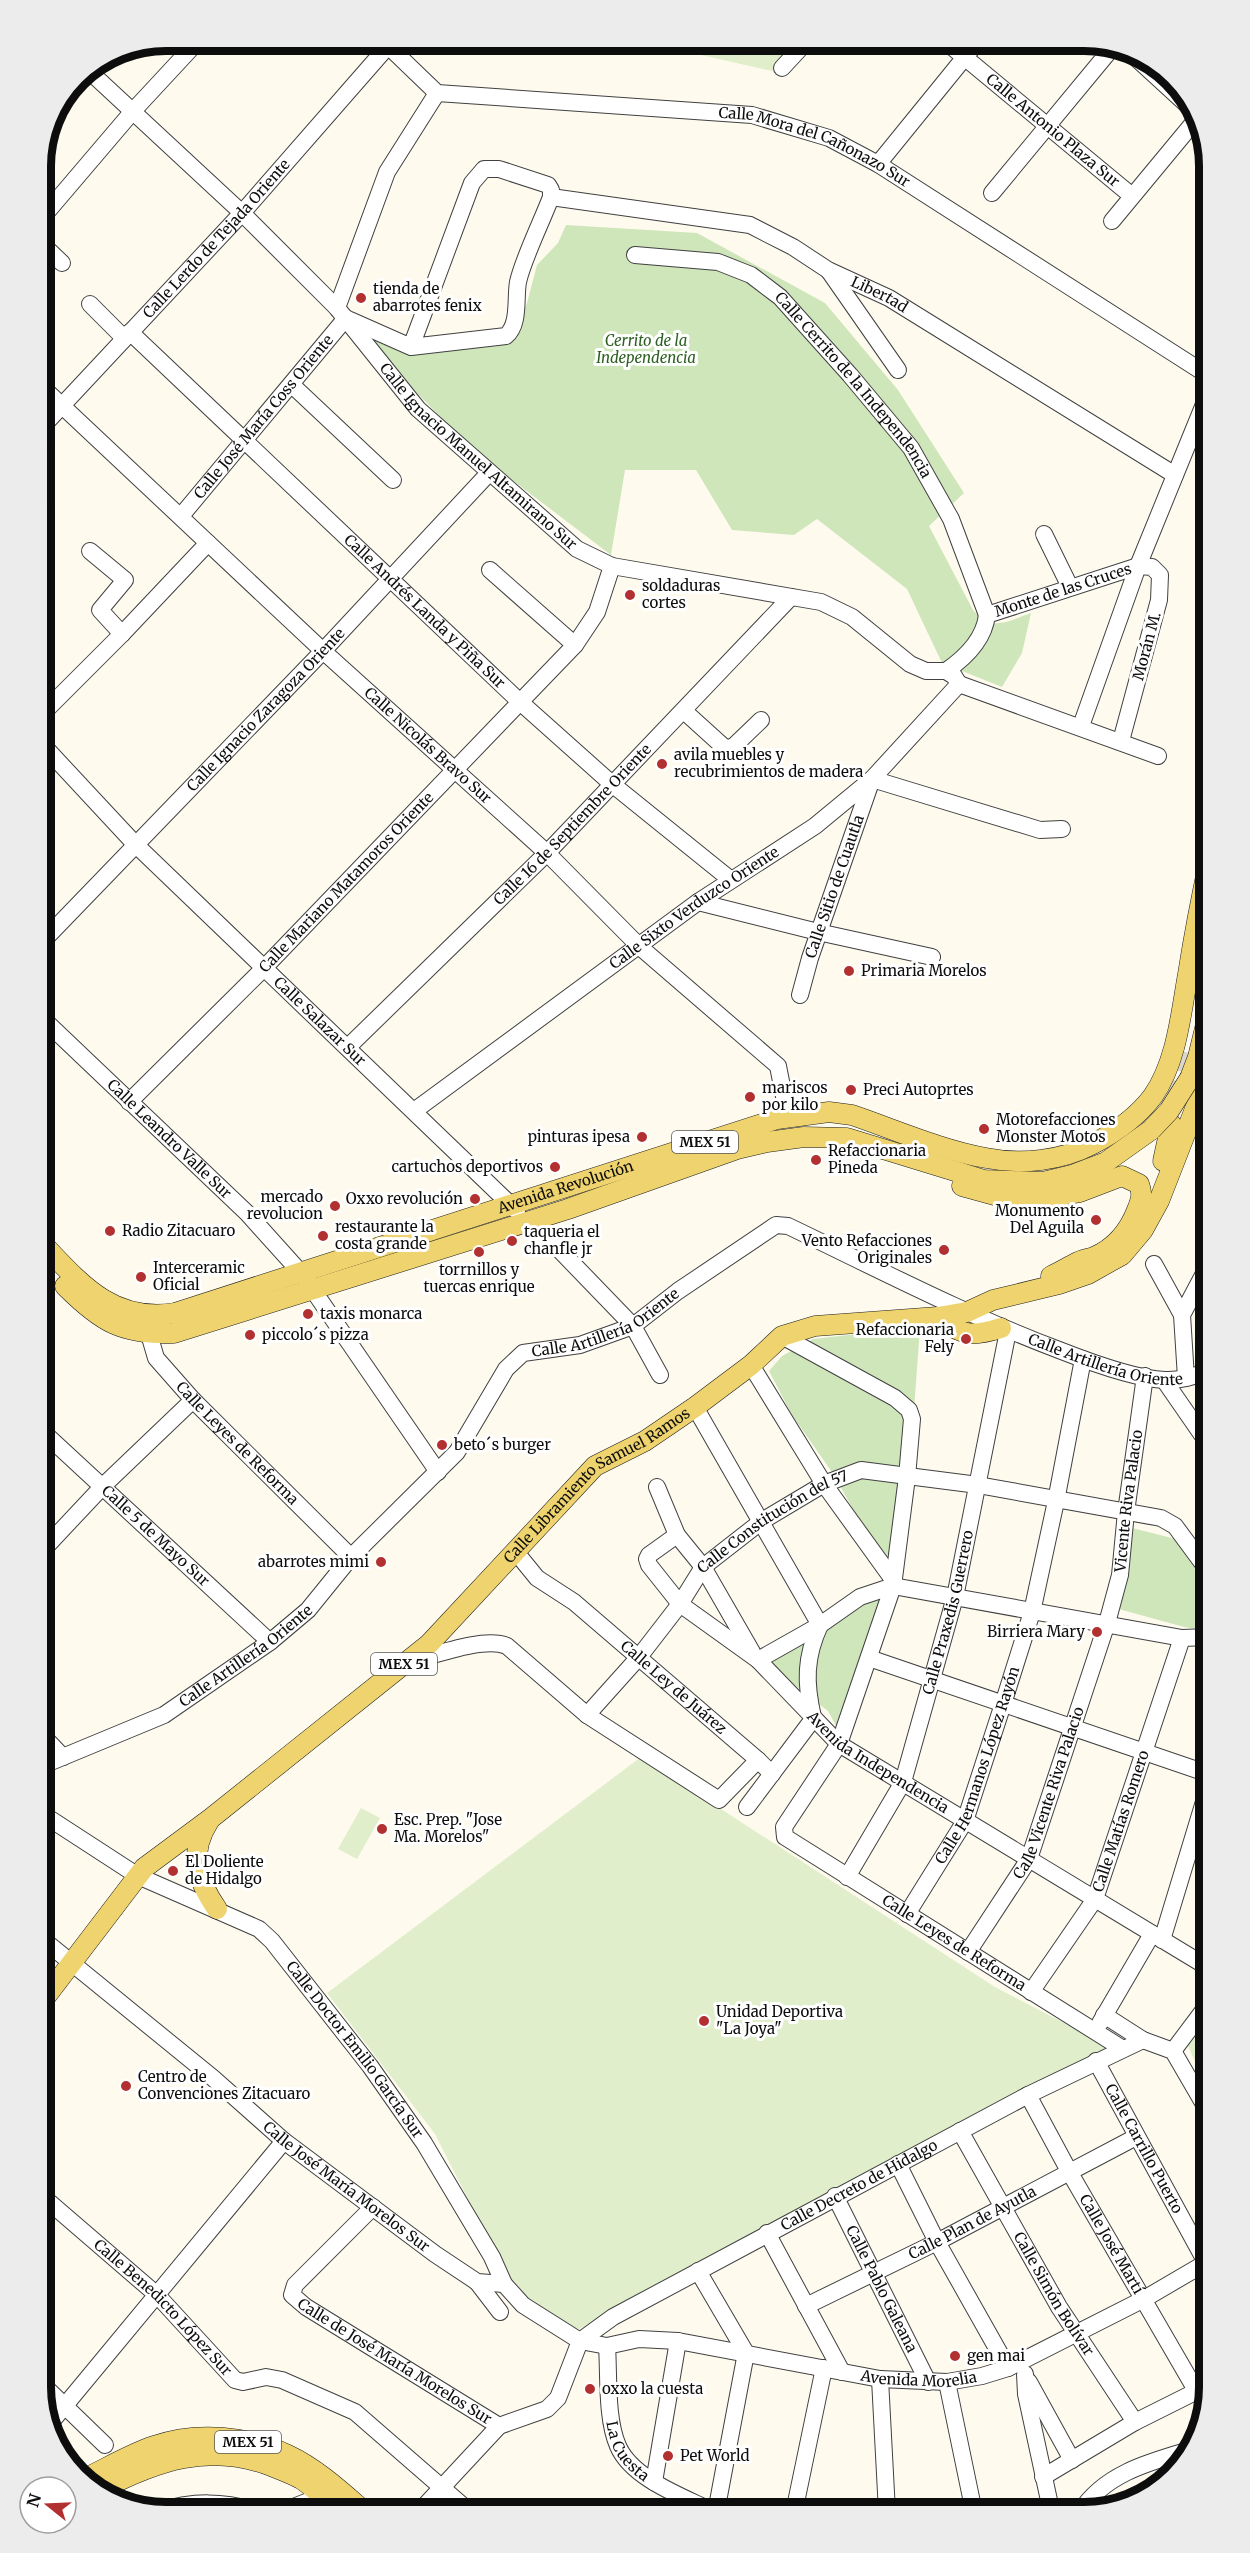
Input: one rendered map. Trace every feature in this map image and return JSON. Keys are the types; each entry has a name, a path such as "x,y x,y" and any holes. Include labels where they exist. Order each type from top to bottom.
{"main road":[{"name":"Avenida Revolución","path":"307,1282 509,1204 788,1117 829,1112 852,1115 987,1159 1049,1160 1078,1152 1112,1134 1152,1096 1165,1071 1180,1019 1199,916"},
{"path":"1186,1051 1199,981"},
{"name":"Avenida Revolución","path":"51,1271 97,1315 118,1327 150,1324 175,1313 307,1282 568,1209 737,1149 782,1139 858,1139 984,1180 1043,1182 1072,1175 1106,1162 1151,1130 1169,1111 1190,1078 1199,1053"},
{"name":"Calle Libramiento Samuel Ramos","path":"138,1872 210,1819 432,1641 595,1466 645,1441 696,1407 752,1365 782,1336 815,1326 938,1317 967,1312 993,1300 1059,1284 1088,1274 1122,1255 1143,1230 1159,1201 1199,1099"},
{"path":"1069,1268 1075,1270 1089,1266 1116,1251 1133,1233 1147,1212 1161,1170 1171,1124"},
{"path":"833,1138 855,1150 978,1192 1013,1200 1080,1192 1122,1176 1139,1184 1142,1191 1140,1202 1127,1229 1118,1241 1109,1248 1074,1263 1069,1268 993,1300"},
{"name":"Avenida Revolución","path":"51,1252 87,1289 150,1324"},
{"path":"938,1317 956,1332 979,1335 1004,1329"},
{"path":"210,1819 200,1835 197,1857 203,1889 217,1910"},
{"name":"MEX 51","path":"51,1984 66,1959 138,1872"},
{"name":"MEX 51","path":"51,1972 66,1959"},
{"name":"MEX 51","path":"93,2475 155,2446 205,2437 230,2439 263,2445 290,2455 353,2502"},
{"name":"MEX 51","path":"107,2486 141,2470 202,2454 234,2455 299,2478 328,2502"}],"street":[{"path":"51,207 188,51"},
{"name":"Calle Lerdo de Tejada Oriente","path":"51,416 242,213 379,51"},
{"path":"394,51 437,93"},
{"path":"782,68 798,51"},
{"name":"Calle Antonio Plaza Sur","path":"956,51 1132,196"},
{"path":"878,164 969,51"},
{"path":"992,193 1108,53"},
{"name":"Calle Ignacio Manuel Altamirano Sur","path":"94,76 242,213 342,313 418,409 577,549 612,566 820,602 852,617 910,664 926,670 946,671"},
{"name":"Calle Mora del Cañonazo Sur","path":"437,93 752,115 829,138 878,164 1199,370"},
{"name":"Calle José María Coss Oriente","path":"181,516 292,385 342,313 387,172 437,93"},
{"path":"1112,220 1191,125"},
{"name":"Libertad","path":"411,347 472,183 484,169 499,169 550,191 750,225 793,247 828,270 889,298 1175,475"},
{"path":"342,313 411,347 506,336 511,332 514,324 519,280 550,191"},
{"path":"51,252 62,262"},
{"name":"Calle Cerrito de la Independencia","path":"635,255 718,262 751,275 780,297 911,448 951,519 987,615"},
{"path":"828,270 898,370"},
{"name":"Calle Andrés Landa y Piña Sur","path":"90,304 244,441 519,701 612,784 731,880"},
{"path":"292,385 393,480"},
{"name":"Calle Nicolás Bravo Sur","path":"51,396 323,651 547,853 640,946 778,1066 788,1117"},
{"name":"Monte de las Cruces","path":"1081,726 1138,566 1199,416"},
{"name":"Calle Ignacio Zaragoza Oriente","path":"51,932 323,651 489,473"},
{"path":"1044,534 1071,587"},
{"path":"51,706 208,543"},
{"path":"90,551 125,580 100,610 122,634"},
{"name":"Calle Mariano Matamoros Oriente","path":"129,1102 264,968 575,645 597,612 612,566"},
{"name":"Monte de las Cruces","path":"946,671 966,657 975,644 987,615 1138,566"},
{"name":"Morán M.","path":"1120,741 1160,600 1160,576 1152,567 1138,566"},
{"path":"490,570 575,645"},
{"name":"Calle 16 de Septiembre Oriente","path":"348,1047 547,853 791,597"},
{"path":"946,671 954,676 959,684 1081,726 1158,756"},
{"name":"Calle Sixto Verduzco Oriente","path":"414,1112 698,902 815,826 872,779 959,684"},
{"path":"684,711 726,749 734,746 761,720"},
{"name":"Calle Salazar Sur","path":"51,754 135,844 526,1221"},
{"path":"872,779 1040,830 1062,829"},
{"name":"Calle Sitio de Cuautla","path":"800,994 818,933 872,779"},
{"path":"698,902 818,933 932,957"},
{"name":"Calle Leandro Valle Sur","path":"51,1027 247,1213 307,1282 438,1472"},
{"name":"Calle Artillería Oriente","path":"51,1762 164,1715 270,1642 308,1610 351,1557 438,1472 463,1444 506,1369 523,1353 580,1346 633,1326 678,1292 776,1226 782,1224 1004,1329 1083,1359 1164,1380 1199,1374"},
{"path":"549,1239 633,1326 660,1376"},
{"path":"1154,1264 1182,1315 1186,1378"},
{"path":"1182,1315 1199,1283"},
{"name":"Calle Leyes de Reforma","path":"150,1324 156,1358 193,1400 351,1557"},
{"name":"Calle Praxedis Guerrero","path":"847,1877 903,1782 956,1598 978,1485 1004,1329"},
{"path":"782,1336 895,1398 909,1410 912,1419 893,1584 839,1744"},
{"name":"Calle Hermanos López Rayón","path":"907,1914 965,1821 1003,1704 1032,1612 1083,1359"},
{"path":"752,1365 824,1484 893,1584"},
{"name":"Vicente Riva Palacio","path":"1107,1623 1120,1575 1126,1512 1146,1376"},
{"path":"1164,1380 1199,1431"},
{"path":"51,1541 103,1486 193,1400"},
{"path":"696,1407 820,1625"},
{"name":"Calle 5 de Mayo Sur","path":"51,1439 270,1642"},
{"name":"Calle Constitución del 57","path":"587,1714 639,1657 680,1604 703,1567 762,1521 824,1484 861,1470 978,1485 1168,1521 1199,1560"},
{"path":"657,1487 677,1535 703,1567 757,1659"},
{"path":"677,1535 649,1555 647,1558 649,1565 680,1604 757,1659 813,1719 747,1807"},
{"name":"Calle Ley de Juárez","path":"515,1551 537,1578 574,1602 772,1774"},
{"path":"757,1659 820,1625 861,1597 893,1584 1032,1612 1107,1623 1182,1638 1199,1637"},
{"name":"Calle Vicente Riva Palacio","path":"968,1952 1029,1859 1107,1623"},
{"name":"Avenida Independencia","path":"820,1625 810,1646 806,1690 813,1719 839,1744 1199,1962"},
{"name":"Calle Matías Romero","path":"1031,1992 1095,1899 1182,1638"},
{"path":"407,1662 485,1643 500,1643 514,1651 587,1714 719,1800 758,1760"},
{"path":"869,1658 1199,1771"},
{"name":"Calle Leyes de Reforma","path":"839,1744 784,1827 785,1838 1123,2049"},
{"path":"51,1745 63,1757"},
{"path":"1095,2031 1157,1937 1199,1814"},
{"name":"Calle Doctor Emilio García Sur","path":"51,1820 138,1872 259,1929 272,1941 370,2066 424,2143 492,2257 504,2284 523,2305 580,2340 607,2346"},
{"name":"Calle José María Morelos Sur","path":"51,1947 213,2078 284,2141 477,2282"},
{"path":"1104,2015 1143,2040 1173,2051 1199,2096"},
{"path":"1173,2051 1199,2016"},
{"name":"Calle Decreto de Hidalgo","path":"580,2340 613,2316 835,2196 1028,2095 1143,2040"},
{"name":"Calle Carrillo Puerto","path":"1096,2061 1136,2137 1199,2247"},
{"name":"Calle José Martí","path":"1028,2095 1070,2173 1144,2299 1199,2383"},
{"name":"Calle Simón Bolívar","path":"960,2131 1075,2332 1135,2422"},
{"name":"Calle Plan de Ayutla","path":"806,2306 937,2242 1136,2137"},
{"path":"55,2418 284,2141"},
{"path":"898,2164 937,2242 1072,2460"},
{"name":"Calle Pablo Galeana","path":"835,2196 928,2382"},
{"name":"Calle Benedicto López Sur","path":"51,2204 157,2295 235,2380 243,2382 266,2377 282,2380 355,2412 458,2502"},
{"name":"Calle de José María Morelos Sur","path":"373,2207 295,2285 292,2295 306,2307 499,2426"},
{"path":"768,2233 842,2372"},
{"name":"Avenida Morelia","path":"607,2346 639,2339 678,2341 880,2379 946,2382 1017,2368 1075,2332 1199,2269"},
{"path":"698,2271 746,2353 717,2502"},
{"path":"477,2282 504,2284"},
{"path":"477,2282 500,2312"},
{"path":"427,2502 499,2426 547,2409 558,2398 580,2340"},
{"path":"654,2482 678,2341"},
{"name":"La Cuesta","path":"607,2346 613,2428 618,2446 626,2460 654,2482 695,2502"},
{"path":"796,2502 824,2368"},
{"path":"1017,2368 1026,2394 1049,2502"},
{"path":"880,2379 886,2502"},
{"path":"946,2382 972,2502"},
{"path":"1043,2477 1135,2422 1199,2391"},
{"path":"51,2394 105,2445"},
{"path":"1086,2502 1114,2479 1146,2463 1178,2454"},
{"path":"306,2502 321,2496"}],"green space":[{"path":"669,51 790,51 792,53 776,72 701,55"},
{"name":"Cerrito de la Independencia","path":"566,225 697,233 825,303 898,390 964,493 929,526 973,610 980,617 994,623 1007,622 1031,613 1022,653 1002,687 942,663 907,589 817,519 794,535 732,530 696,470 625,470 611,555 474,451 413,389 369,337 411,347 511,343 527,303 537,265 558,243"},
{"path":"920,1327 913,1424 892,1567 859,1520 834,1475 792,1415 769,1371 782,1356 813,1339"},
{"path":"1128,1527 1176,1539 1199,1567 1199,1629 1115,1608"},
{"path":"890,1590 841,1735 828,1711 768,1665 777,1653 866,1598"},
{"name":"Unidad Deportiva \"La Joya\"","path":"641,1757 995,1987 1114,2049 579,2329 542,2315 504,2270 435,2134 327,1993"},
{"path":"361,1808 380,1818 357,1859 338,1849"},
{"path":"1199,2031 1199,2070 1187,2044"}],"tunnel":[{"path":"1176,1101 1186,1051"}],"place":[{"name":"tienda de abarrotes fenix","path":"361,298"},
{"name":"soldaduras cortes","path":"630,595"},
{"name":"avila muebles y recubrimientos de madera","path":"662,764"},
{"name":"Primaria Morelos","path":"849,971"},
{"name":"Preci Autoprtes","path":"851,1090"},
{"name":"mariscos por kilo","path":"750,1097"},
{"name":"Motorefacciones Monster Motos","path":"984,1129"},
{"name":"pinturas ipesa","path":"642,1137"},
{"name":"Refaccionaria Pineda","path":"816,1160"},
{"name":"cartuchos deportivos","path":"555,1167"},
{"name":"Oxxo revolución","path":"475,1199"},
{"name":"mercado revolucion","path":"335,1206"},
{"name":"Monumento Del Aguila","path":"1096,1220"},
{"name":"Radio Zitacuaro","path":"110,1231"},
{"name":"restaurante la costa grande","path":"323,1236"},
{"name":"taqueria el chanfle jr","path":"512,1241"},
{"name":"Vento Refacciones Originales","path":"944,1250"},
{"name":"torrnillos y tuercas enrique","path":"479,1252"},
{"name":"Interceramic Oficial","path":"141,1277"},
{"name":"taxis monarca","path":"308,1314"},
{"name":"piccolo´s pizza","path":"250,1335"},
{"name":"Refaccionaria Fely","path":"966,1339"},
{"name":"beto´s burger","path":"442,1445"},
{"name":"abarrotes mimi","path":"381,1562"},
{"name":"Birriera Mary","path":"1097,1632"},
{"name":"Esc. Prep. \"Jose Ma. Morelos\"","path":"382,1829"},
{"name":"El Doliente de Hidalgo","path":"173,1871"},
{"name":"Unidad Deportiva \"La Joya\"","path":"704,2021"},
{"name":"Centro de Convenciones Zitacuaro","path":"126,2086"},
{"name":"gen mai","path":"955,2356"},
{"name":"oxxo la cuesta","path":"590,2389"},
{"name":"Pet World","path":"668,2456"}]}
